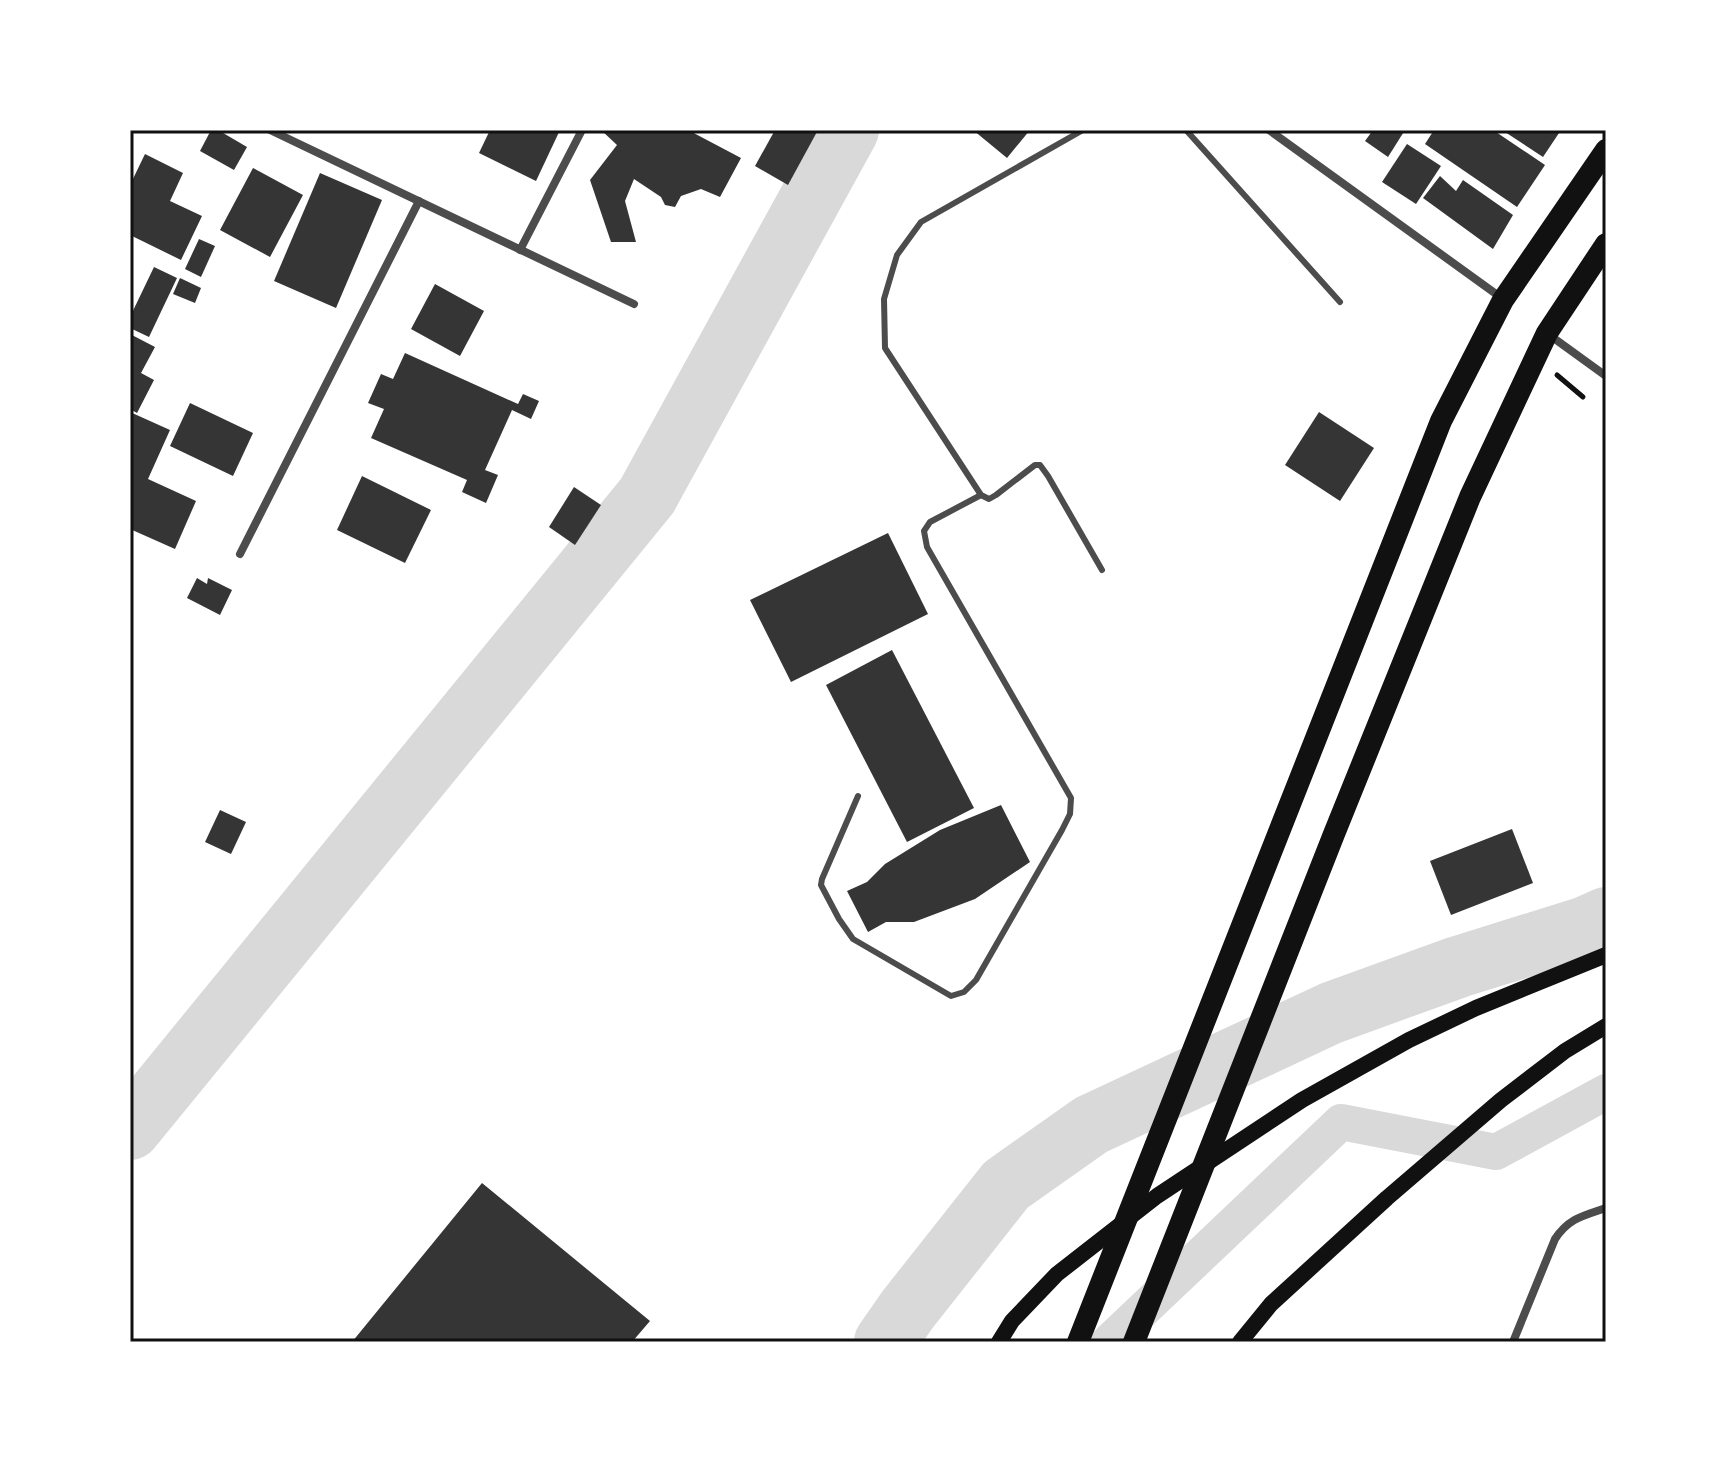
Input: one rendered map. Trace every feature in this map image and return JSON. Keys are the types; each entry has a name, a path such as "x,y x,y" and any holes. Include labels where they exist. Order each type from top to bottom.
{"highway":[{"path":"1078,1342 1441,421 1503,300 1606,150"},
{"path":"1134,1342 1470,497 1547,333 1606,244"}],"main road":[{"path":"999,1342 1012,1321 1057,1274 1157,1196 1302,1100 1409,1040 1476,1008 1606,955"},
{"path":"1240,1342 1271,1304 1387,1198 1501,1100 1565,1051 1606,1026"}],"street":[{"path":"270,130 634,304"},
{"path":"520,250 582,130"},
{"path":"1269,130 1503,300"},
{"path":"240,554 419,201"},
{"path":"1547,333 1606,376"},
{"path":"1513,1342 1555,1239 1574,1219 1606,1208"}],"lane":[{"path":"1083,130 921,222 897,255 884,299 885,348 981,495 989,499 1035,465 1040,465 1102,570"},
{"path":"1186,130 1340,302"},
{"path":"858,796 821,885 839,919 853,939 951,996 964,992 976,980 1062,830 1070,814 1071,798 927,547 924,531 930,522 981,495"}],"building":[{"path":"211,130 218,130 247,147 234,170 200,151"},
{"path":"490,130 560,130 536,181 479,153"},
{"path":"601,130 688,130 741,158 720,197 701,189 681,196 675,207 665,205 661,197 634,179 625,201 636,242 611,242 590,180 617,145"},
{"path":"775,130 818,130 788,185 755,166"},
{"path":"973,130 1030,130 1007,158"},
{"path":"1373,130 1405,130 1388,157 1365,141"},
{"path":"1434,130 1493,130 1545,165 1517,207 1425,144"},
{"path":"1502,130 1561,130 1543,157"},
{"path":"1407,144 1441,166 1416,204 1382,182"},
{"path":"145,154 183,173 170,201 202,216 181,260 130,235 130,185"},
{"path":"253,168 303,195 270,257 220,230"},
{"path":"320,173 382,200 336,308 274,281"},
{"path":"1440,176 1456,191 1463,180 1513,215 1493,249 1423,198"},
{"path":"199,239 215,246 201,277 185,269"},
{"path":"154,267 177,278 149,337 130,328 130,317"},
{"path":"180,278 201,288 195,303 173,294"},
{"path":"435,284 484,311 460,356 411,329"},
{"path":"130,334 155,347 141,373 154,380 137,413 130,409"},
{"path":"405,353 518,404 523,394 539,401 531,419 512,410 485,470 498,475 486,503 462,492 467,480 371,438 384,409 368,403 381,374 393,379"},
{"path":"190,403 253,433 233,476 170,446"},
{"path":"130,412 170,430 148,479 196,501 175,549 130,529"},
{"path":"1319,412 1374,448 1340,501 1285,465"},
{"path":"362,476 431,510 405,563 337,530"},
{"path":"574,487 601,505 575,545 549,527"},
{"path":"888,533 928,614 791,682 750,600"},
{"path":"197,578 207,584 208,578 232,590 220,615 187,598"},
{"path":"892,650 974,808 907,842 826,685"},
{"path":"1001,805 1030,862 975,899 914,922 886,922 868,932 847,891 867,882 885,864 940,830"},
{"path":"220,810 246,822 231,854 205,842"},
{"path":"1512,829 1533,883 1451,915 1430,861"},
{"path":"482,1183 650,1321 632,1342 623,1339 621,1342 352,1342"}],"waterway":[{"path":"130,1129 647,496 848,130"},
{"path":"885,1342 1006,1185 1091,1125 1331,1013 1606,918"},
{"path":"1109,1342 1341,1122 1496,1152 1606,1092"}]}
